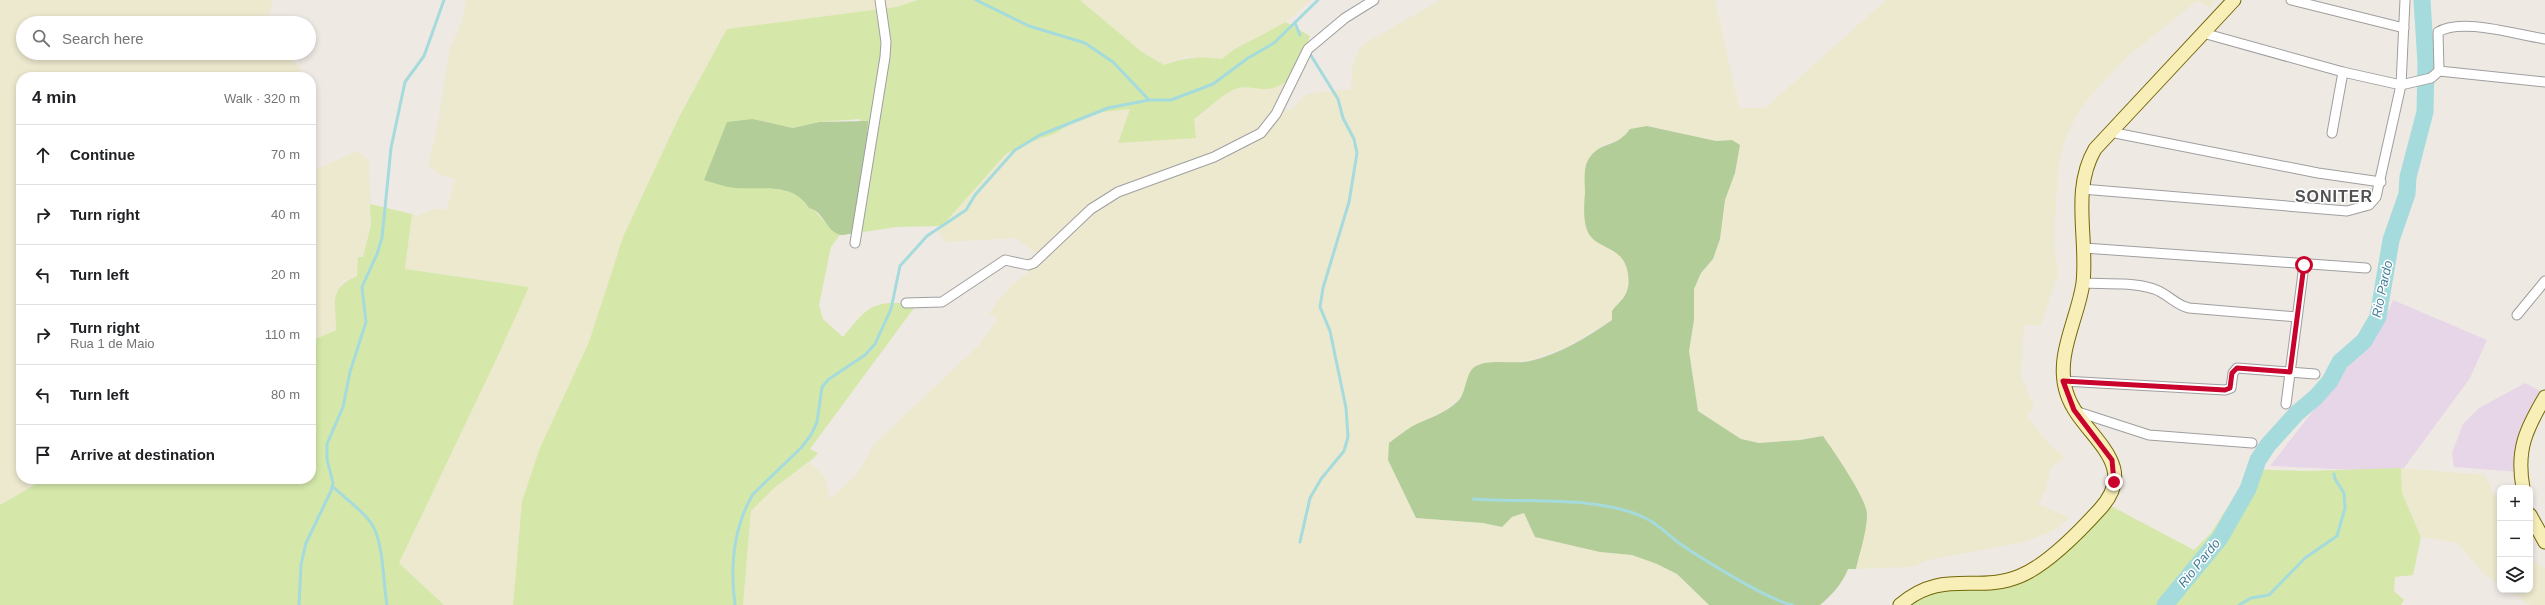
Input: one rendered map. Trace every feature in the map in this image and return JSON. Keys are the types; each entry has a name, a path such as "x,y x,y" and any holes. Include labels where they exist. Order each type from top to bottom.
{"street":[{"path":"855,243 885,57 885,35 880,0"},
{"path":"906,303 942,302 1006,260 1028,265 1034,263 1103,200 1118,192 1214,157 1261,133 1276,114 1308,49 1344,18 1374,0"},
{"path":"1900,605 1911,596 1936,585 1992,582 2020,576 2044,561 2102,507 2109,497 2114,482 2112,460 2074,410 2063,381 2065,352 2082,283 2084,248 2082,189 2084,172 2089,159 2110,132 2234,0"},
{"path":"2291,0 2337,10 2404,28"},
{"path":"2337,10 2339,0"},
{"path":"2082,189 2347,211 2369,205 2376,197 2380,182 2401,85 2405,0"},
{"path":"2439,71 2438,32 2444,28 2462,26 2545,39"},
{"path":"2203,33 2343,72 2401,85 2431,78 2439,71 2545,82"},
{"path":"2332,134 2343,72"},
{"path":"2110,132 2318,173 2380,182"},
{"path":"2084,248 2304,265 2366,268"},
{"path":"2286,404 2304,265"},
{"path":"2517,315 2545,281"},
{"path":"2082,283 2125,284 2154,289 2180,306 2189,308 2297,317"},
{"path":"2063,381 2225,390 2231,386 2232,373 2237,368 2315,374"},
{"path":"2522,485 2520,474 2521,447 2531,420 2545,397"},
{"path":"2074,410 2149,434 2252,443"},
{"path":"2533,520 2545,542"}],"shaded area":[{"path":"0,0 272,0 269,16 16,16 16,60 292,60 300,67 301,72 16,72 16,484 36,484 0,505"},
{"path":"466,0 918,0 896,7 679,117 623,237 589,342 522,501 513,605 444,605 399,563 496,360 528,287 405,269 412,214 417,216 434,209 446,209 455,180 441,175 428,165 438,124 449,51 462,21"},
{"path":"1080,0 1311,0 1286,22 1233,50 1222,59 1185,57 1164,65 1142,52"},
{"path":"1440,0 1715,0 1739,108 1765,108 1886,0 2214,0 2211,8 2197,1 2128,56 2095,91 2078,112 2064,142 2058,169 2054,242 2058,274 2041,325 2024,325 2021,375 2034,407 2027,416 2050,445 2066,458 2052,466 2046,488 2039,504 2070,518 2054,530 2025,542 1928,560 1912,567 1856,569 1864,530 1849,475 1823,436 1800,440 1759,443 1741,439 1698,411 1689,351 1694,320 1694,289 1701,273 1713,259 1720,239 1725,200 1735,173 1732,140 1716,141 1647,126 1630,129 1622,140 1602,145 1587,162 1584,206 1596,240 1618,253 1625,260 1628,270 1629,284 1625,295 1617,304 1612,320 1565,348 1531,360 1512,363 1494,362 1469,375 1466,389 1458,400 1444,411 1411,427 1388,460 1416,518 1483,523 1502,527 1512,517 1524,513 1535,537 1600,552 1632,555 1657,564 1677,574 1709,605 743,605 751,511 774,488 810,462 824,476 830,499 858,473 874,444 979,345 998,319 989,314 996,303 1012,285 1044,259 1015,238 945,242 938,231 1006,154 1028,143 1056,133 1075,121 1103,112 1131,109 1118,142 1196,137 1194,119 1206,112 1217,99 1233,90 1245,86 1272,88 1286,82 1277,107 1291,110 1304,96 1310,93 1351,89 1352,69 1359,49 1366,43"},
{"path":"357,151 369,161 371,225 363,257 358,257 357,276 343,281 336,292 336,330 316,339 316,169"},
{"path":"2393,300 2487,340 2470,378 2401,472 2270,466 2385,319"},
{"path":"2525,383 2542,392 2520,429 2517,446 2519,472 2454,467 2452,453 2463,424 2479,408"},
{"path":"2401,468 2485,475 2497,501 2497,583 2484,574 2457,543 2421,537 2402,493"},
{"path":"2533,561 2545,568 2545,605 2530,605 2512,593 2533,593"}],"green space":[{"path":"918,0 1080,0 1142,52 1164,65 1179,60 1193,58 1222,59 1233,50 1286,22 1310,36 1295,72 1289,79 1274,88 1263,89 1248,87 1233,90 1228,93 1194,119 1196,138 1118,143 1130,109 1103,112 1075,121 1056,133 1028,143 1006,154 942,226 896,227 857,233 860,119 819,122 793,128 753,119 777,189 788,191 805,201 832,229 840,235 831,247 819,305 823,319 843,337 866,311 873,307 890,303 917,304 810,449 818,453 814,458 774,488 751,511 743,605 513,605 522,501 539,450 589,342 623,237 679,117 727,29 896,7"},
{"path":"753,119 793,128 819,122 868,121 863,206 857,233 841,235 836,233 828,226 818,213 809,208 794,194 786,191 766,188 735,188 704,180 727,122"},
{"path":"1647,126 1716,141 1732,140 1740,145 1735,173 1725,200 1720,239 1713,259 1701,273 1694,289 1694,320 1689,351 1698,411 1741,439 1759,443 1800,440 1823,436 1856,486 1866,507 1867,521 1856,569 1848,569 1837,588 1820,605 1709,605 1677,574 1657,564 1632,555 1600,552 1535,537 1524,513 1512,517 1502,527 1483,523 1416,518 1388,460 1389,443 1411,427 1454,405 1462,396 1468,377 1472,369 1476,366 1489,362 1523,362 1541,358 1573,344 1612,320 1612,311 1624,297 1627,290 1629,282 1628,274 1621,257 1615,252 1596,242 1587,230 1584,212 1585,168 1588,160 1598,149 1619,140 1630,129"},
{"path":"370,204 412,214 405,269 529,287 496,360 399,563 444,605 0,605 0,505 36,484 316,484 316,339 336,330 335,304 338,291 341,286 357,276 358,257 363,257 371,225"},
{"path":"2401,468 2402,493 2421,537 2413,575 2395,577 2394,591 2404,600 2401,605 1907,605 1929,593 2015,583 2051,563 2111,506 2194,550 2211,533 2252,469 2304,471"}],"waterway":[{"path":"299,605 301,565 306,543 331,491 333,483 327,459 327,444 343,407 350,372 366,322 362,287 377,254 382,238 391,148 405,82 424,56 444,0"},
{"path":"976,0 1029,26 1085,43 1113,62 1149,100"},
{"path":"735,605 733,562 737,534 746,507 753,494 801,448 811,435 817,422 822,387 829,379 865,355 875,344 891,309 900,266 927,236 966,210 975,195 1015,150 1040,135 1108,108 1149,100 1171,100 1213,84 1248,58 1274,43 1318,0"},
{"name":"Rio Pardo","path":"2165,605 2220,538 2248,489 2258,460 2268,445 2297,413 2316,397 2330,381 2340,362 2364,341 2378,317 2391,240 2407,194 2408,177 2425,112 2426,63 2422,0"},
{"path":"1295,23 1300,35"},
{"path":"1300,542 1310,498 1321,479 1344,451 1348,437 1346,408 1330,331 1320,307 1323,288 1349,202 1357,153 1354,139 1343,118 1338,99 1310,54"},
{"path":"2239,605 2251,598 2269,595 2305,558 2337,536 2345,508 2344,493 2335,479 2334,474"},
{"path":"332,486 363,513 375,531 381,551 387,605"},
{"path":"1473,499 1586,503 1629,511 1651,521 1679,543 1735,578 1769,596 1793,605"}],"district":[{"name":"SONITER","path":"2334,196"}],"route":[{"path":"2114,482 2115,471 2108,451 2087,428 2074,410 2067,396 2063,381 2225,390 2230,388 2232,373 2237,368 2290,372 2304,265"}]}
